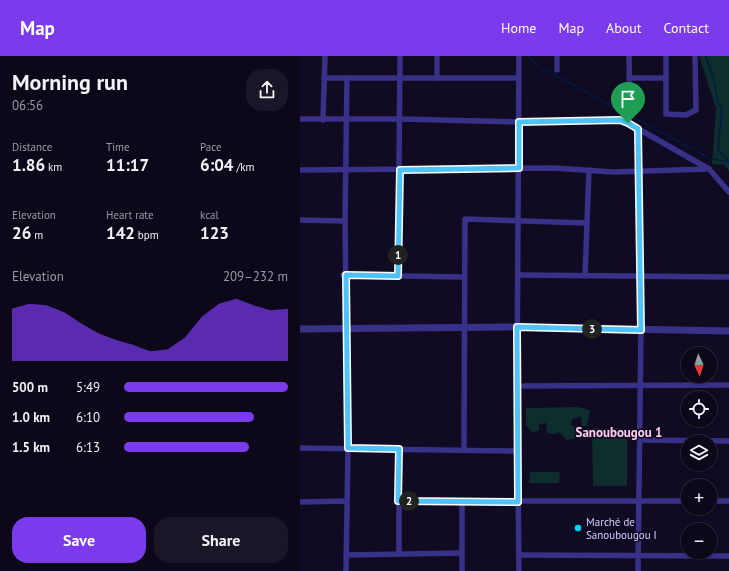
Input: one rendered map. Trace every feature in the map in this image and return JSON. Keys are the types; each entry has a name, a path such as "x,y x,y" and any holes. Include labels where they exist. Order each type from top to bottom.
{"street":[{"path":"323,120 325,56"},
{"path":"398,276 400,56"},
{"path":"437,78 438,56"},
{"path":"519,56 517,327 519,571"},
{"path":"557,56 557,70"},
{"path":"629,56 630,107"},
{"path":"666,56 666,114 686,115 696,110 695,58"},
{"path":"324,78 519,78"},
{"path":"346,571 348,448 345,221 348,78"},
{"path":"630,78 666,78"},
{"path":"300,120 400,119 519,122 620,120 628,123 709,169 729,192"},
{"path":"638,129 641,330 638,571"},
{"path":"300,170 519,168 639,171 709,169"},
{"path":"585,276 589,170"},
{"path":"464,450 465,219 587,223"},
{"path":"300,220 345,221"},
{"path":"345,275 464,277"},
{"path":"518,275 729,277"},
{"path":"300,329 517,327 729,331"},
{"path":"517,386 729,385"},
{"path":"640,440 729,441"},
{"path":"300,448 517,450"},
{"path":"398,554 399,449"},
{"path":"717,501 729,500"},
{"path":"300,502 347,501"},
{"path":"398,501 681,501"},
{"path":"462,502 462,571"},
{"path":"346,555 462,553"},
{"path":"519,555 729,556"}],"green space":[{"path":"699,56 729,56 729,171 724,165 712,164 716,108"},
{"path":"577,407 590,410 587,426 582,426 581,417 572,419 571,425 577,428 578,438 567,440 559,432 555,434 547,433 546,423 539,424 539,431 532,432 526,425 526,408"},
{"path":"592,428 627,428 627,486 593,486"},
{"path":"530,472 560,472 559,483 529,483"}],"waterway":[{"path":"528,56 536,65 709,158 728,162"},
{"path":"706,56 713,78 717,100 722,110 718,149 728,161"}],"place":[{"name":"Marché de Sanoubougou I","path":"578,528"}],"district":[{"name":"Sanoubougou 1","path":"619,432"}],"route":[{"path":"620,120 628,123 638,129 641,330 517,327 518,502 398,501 399,449 348,448 346,275 398,276 400,170 519,168 519,122 620,120"}]}
